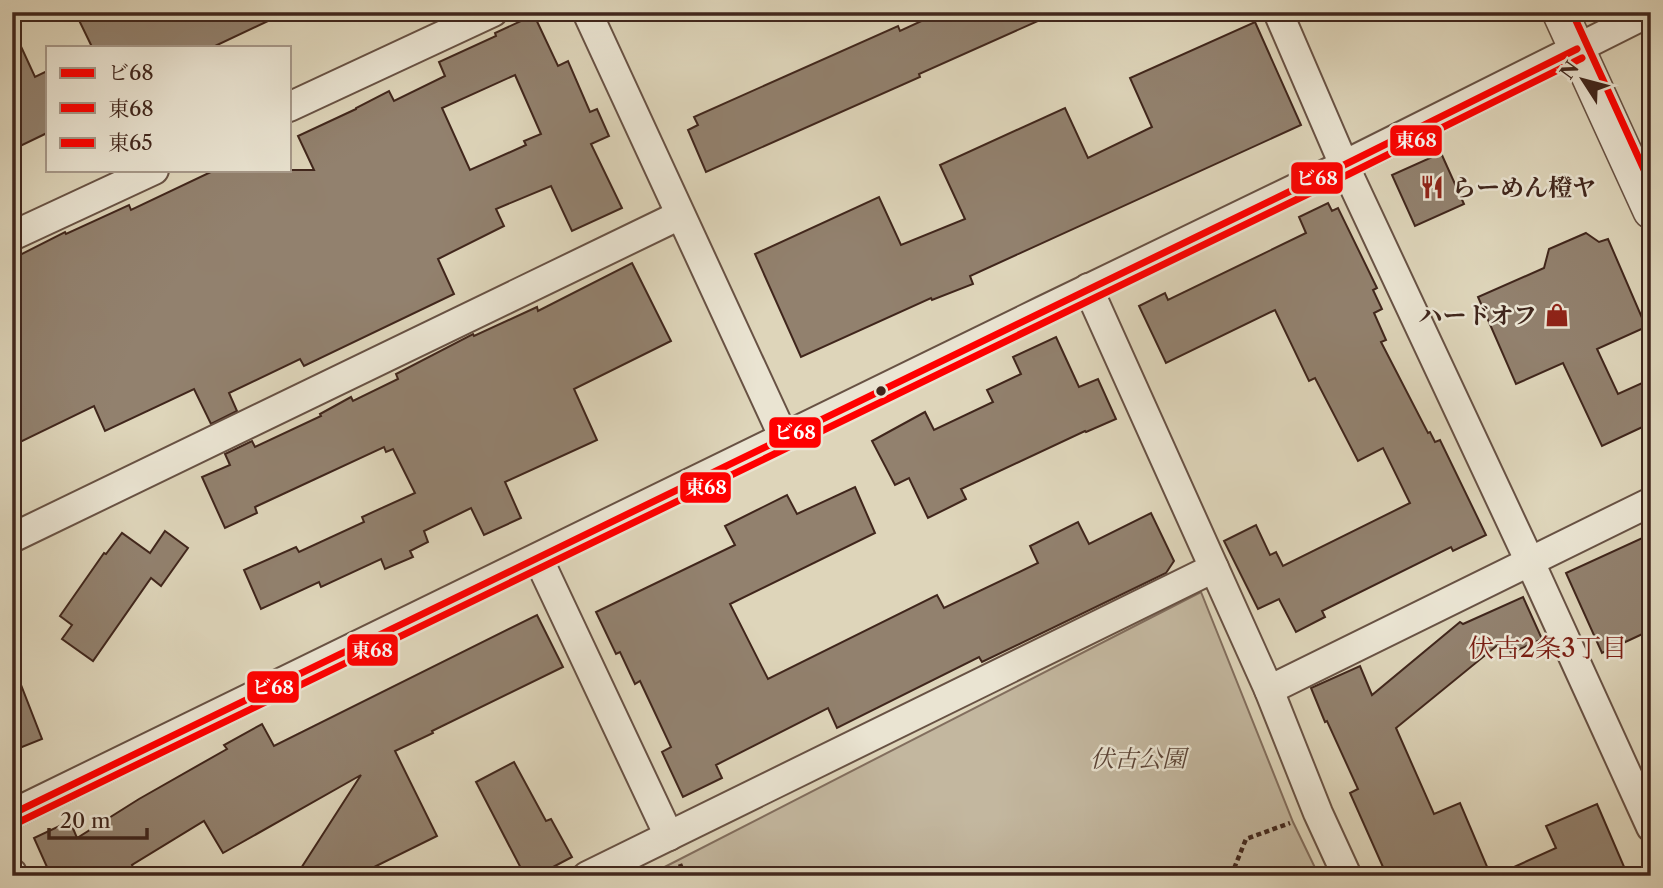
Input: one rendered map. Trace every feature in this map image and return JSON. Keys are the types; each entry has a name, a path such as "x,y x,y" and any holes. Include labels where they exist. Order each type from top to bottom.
{"street":[{"path":"290,107 493,12"},
{"path":"587,12 784,438"},
{"path":"1278,12 1345,165 1651,827"},
{"path":"1560,12 1651,211"},
{"path":"12,814 1345,165 1650,12"},
{"path":"12,236 151,172"},
{"path":"12,538 680,215"},
{"path":"1088,288 1269,690 1318,813 1347,876"},
{"path":"1269,690 1651,502"},
{"path":"538,558 668,836"},
{"path":"587,876 1214,568"}],"path":[{"path":"1231,876 1246,839 1293,822"}],"green space":[{"name":"伏古公園","path":"1201,592 1293,822 1319,876 647,876"}],"building":[{"path":"75,12 287,12 215,46 92,46"},
{"path":"941,12 1058,12 706,172 688,130 698,125 694,117 898,26 900,31"},
{"path":"534,15 558,66 568,61 590,112 597,109 609,136 591,144 622,208 572,231 551,186 496,209 504,226 438,259 454,294 304,366 300,359 229,393 237,411 211,424 194,389 105,431 94,406 12,446 12,259 65,232 66,234 129,205 131,210 211,172 314,170 298,136 389,91 394,101 445,76 439,62 496,36 495,33","holes":["515,75 541,134 524,141 526,145 470,170 442,108"]},
{"path":"1255,22 1301,125 970,276 973,284 932,300 931,298 801,357 755,254 879,197 901,245 965,219 940,165 1065,108 1088,158 1152,127 1130,78"},
{"path":"12,27 35,77 46,72 46,133 12,150"},
{"path":"1441,153 1464,204 1415,226 1392,175"},
{"path":"1328,203 1332,211 1338,208 1377,288 1373,290 1382,309 1374,313 1386,340 1381,342 1428,433 1430,432 1435,442 1440,440 1486,535 1453,551 1451,547 1322,611 1325,617 1296,632 1279,599 1258,609 1224,541 1256,525 1270,555 1276,552 1283,566 1410,503 1383,448 1358,461 1315,378 1309,381 1275,310 1166,363 1139,306 1165,293 1168,300 1306,233 1299,217"},
{"path":"1586,233 1599,242 1608,239 1646,327 1597,349 1618,394 1651,379 1651,423 1602,446 1563,363 1516,384 1478,297 1544,268 1549,249"},
{"path":"632,263 671,341 574,389 597,440 505,482 521,518 484,535 471,508 424,531 428,542 410,551 413,557 385,569 381,559 321,587 319,582 261,609 244,570 296,547 299,552 364,522 362,517 415,493 393,449 386,452 384,447 255,507 257,513 225,528 202,477 230,465 225,454 252,441 255,447 321,416 320,414 351,397 353,401 398,379 396,374 473,334 474,336 537,307 538,311"},
{"path":"1056,337 1079,387 1098,379 1116,419 961,489 966,499 928,518 909,478 895,485 872,441 925,412 934,430 993,402 987,390 1021,374 1013,357"},
{"path":"855,487 875,533 730,604 768,679 937,595 944,608 1038,563 1030,546 1078,522 1089,544 1151,513 1174,561 1166,573 982,662 979,657 837,728 828,708 716,765 722,778 683,797 662,752 671,747 640,681 635,684 620,652 616,654 596,612 735,545 725,526 787,495 797,514"},
{"path":"165,531 188,548 161,586 151,578 93,661 62,639 72,625 60,616 104,553 106,554 122,533 150,553"},
{"path":"1651,534 1651,630 1602,653 1566,573"},
{"path":"1523,597 1542,639 1511,653 1505,639 1396,728 1434,814 1460,803 1491,876 1387,876 1350,793 1358,789 1311,688 1360,666 1372,695 1460,622 1463,624"},
{"path":"537,615 563,667 395,751 437,836 356,876 296,876 361,775 223,853 204,821 132,865 137,876 51,876 34,838 70,821 77,838 227,749 224,745 262,724 274,746"},
{"path":"12,667 42,739 12,751"},
{"path":"514,762 546,821 551,819 572,857 536,876 525,876 476,782"},
{"path":"1597,804 1628,876 1494,876 1556,848 1546,826"}],"transit line":[{"name":"東65","path":"1572,12 1651,185"},
{"name":"ビ68","path":"12,814 1577,49"},
{"name":"東68","path":"17,823 1582,58"}],"place":[{"name":"らーめん橙ヤ","path":"1432,187"},
{"name":"ハードオフ","path":"1557,315"}],"district":[{"name":"伏古2条3丁目","path":"1548,648"}]}
